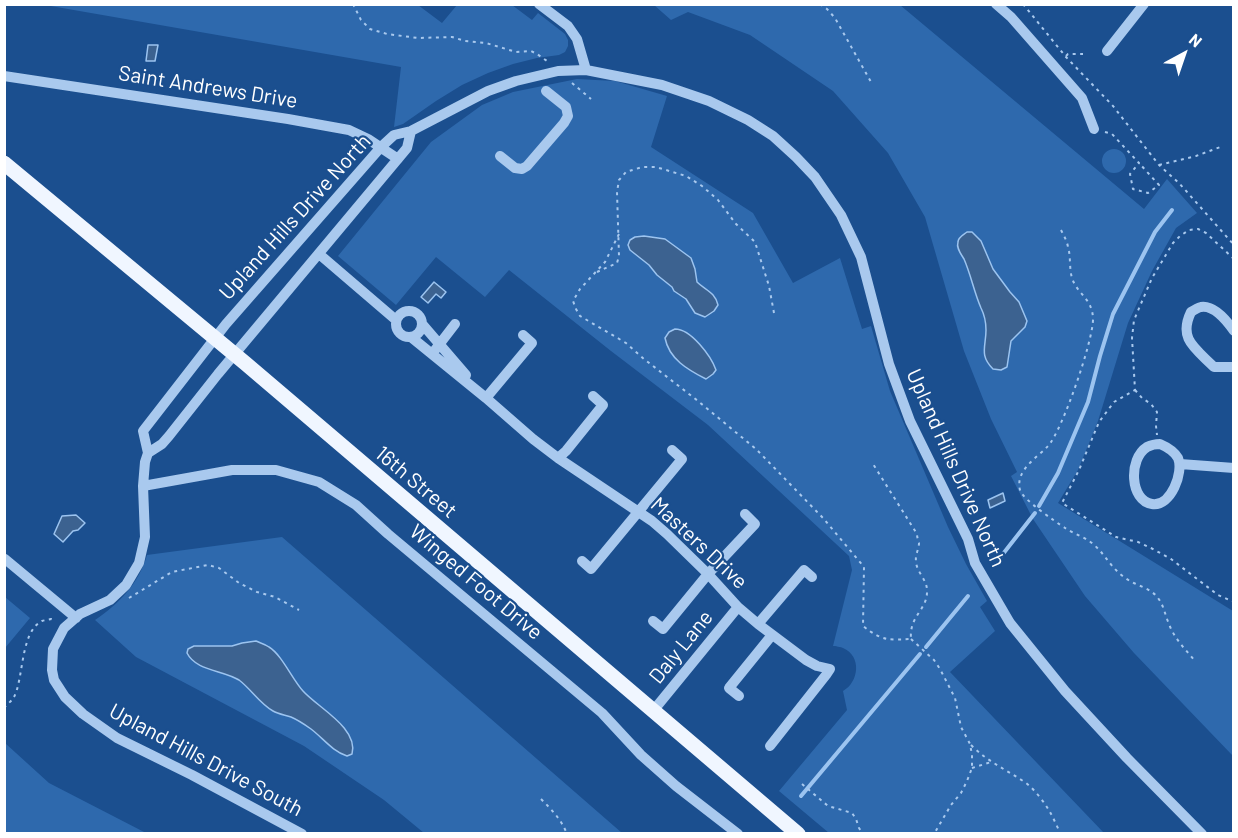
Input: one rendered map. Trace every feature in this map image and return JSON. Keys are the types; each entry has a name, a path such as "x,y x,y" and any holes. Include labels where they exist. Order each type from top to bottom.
{"main road":[{"name":"16th Street","path":"4,163 234,354 798,834"}],"street":[{"path":"539,4 568,26 577,39 586,70"},
{"path":"996,4 1011,16 1082,98 1094,129"},
{"path":"1107,51 1144,4"},
{"name":"Upland Hills Drive North","path":"214,338 394,135 411,131 488,91 516,81 558,71 586,70 662,85 709,100 773,136 815,177 841,215 861,256 889,363 910,422 968,539 975,563 1010,623 1065,691 1202,834"},
{"name":"Saint Andrews Drive","path":"4,76 339,128 360,134 398,159"},
{"path":"500,156 515,168 522,169 564,123 568,116 566,107 546,91"},
{"name":"Upland Hills Drive North","path":"234,354 407,148 411,131"},
{"path":"318,254 396,320"},
{"path":"1233,331 1214,310 1202,307 1191,312 1186,323 1186,335 1196,350 1214,367 1233,367"},
{"name":"Masters Drive","path":"486,398 423,325 421,316 414,311 405,311 398,316 396,325 399,332 411,337 486,398 532,440 639,511 667,534 738,607 772,635 806,660 830,669 770,746"},
{"path":"431,354 455,324"},
{"path":"411,337 419,333 423,325"},
{"path":"486,398 532,343 523,335"},
{"name":"Upland Hills Drive South","path":"214,338 143,430 148,453 143,486 145,537 139,563 126,585 110,600 81,614 64,628 53,649 52,670 54,680 65,697 83,714 117,738 302,834"},
{"path":"148,453 162,444 169,436 234,354"},
{"path":"558,458 603,405 593,396"},
{"path":"1160,444 1170,449 1177,456 1179,464 1178,480 1174,490 1161,502 1153,504 1144,500 1138,493 1133,469 1142,451 1149,445 1160,444"},
{"path":"582,561 591,569 682,459 672,450"},
{"path":"1179,464 1233,468"},
{"name":"Winged Foot Drive","path":"143,486 232,470 276,470 319,482 356,505 603,713 641,755 675,786 738,834"},
{"path":"653,621 663,629 708,574 755,524 745,514"},
{"path":"5,559 76,618"},
{"path":"758,624 804,570 812,577"},
{"name":"Daly Lane","path":"653,711 738,607"},
{"path":"739,696 729,688 772,635"}],"path":[{"path":"353,4 361,20 370,29 387,34 418,38 452,37 516,52 531,51 591,99"},
{"path":"820,4 835,18 871,82"},
{"path":"1023,4 1065,57 1113,106 1159,165 1179,183 1233,246"},
{"path":"1065,57 1068,54 1083,54"},
{"path":"1094,129 1112,134 1139,163 1159,185 1148,194 1133,189 1130,174 1139,163"},
{"path":"1159,165 1196,156 1223,146"},
{"path":"594,273 617,262 620,256 617,192 619,180 626,172 642,167 656,167 686,176 702,186 718,200 736,224 755,242 769,286 774,313"},
{"path":"1160,444 1156,426 1157,412 1136,390 1132,338 1134,320 1152,278 1173,243 1189,230 1198,229 1206,233 1233,259"},
{"path":"1061,230 1069,249 1074,283 1088,300 1094,321 1064,416 1048,446 1026,466 1020,479 1019,489 1031,503 1065,528 1092,543 1124,577 1154,594 1160,600 1176,638 1195,661"},
{"path":"619,234 605,262 580,289 573,302 580,316 626,343 756,449 822,518 864,567 863,626 876,636 888,640 911,639"},
{"path":"1136,390 1114,402 1100,422 1062,503 1116,537 1138,542 1171,559 1218,595 1233,602"},
{"path":"873,464 917,534 919,544 915,563 927,585 928,593 913,622 910,632 911,639 934,660 940,669 955,698 961,727 970,744 991,762 1026,783 1040,797 1061,834"},
{"path":"123,602 172,572 208,566 219,568 239,583 257,592 275,597 299,610"},
{"path":"4,708 14,697 23,656 32,630 41,621 51,619 64,628"},
{"path":"934,834 961,793 972,768 970,744"},
{"path":"972,768 991,762"},
{"path":"802,784 828,806 852,813 863,834"},
{"path":"541,800 563,823 567,834"}],"shaded area":[{"path":"45,5 418,5 442,23 457,5 512,5 532,20 538,13 565,34 568,46 565,52 559,55 513,64 462,85 403,124 394,127 401,67"},
{"path":"654,5 900,5 1144,209 1167,179 1197,213 1176,228 1152,271 1128,323 1098,421 1078,470 1058,503 1233,611 1233,756 1134,653 1085,596 1033,519 1011,476 1017,472 991,419 964,351 925,217 888,153 833,91 750,35 688,12 671,20"},
{"path":"148,45 158,45 155,61 146,61"},
{"path":"577,79 615,81 667,96 651,147 753,213 793,283 840,258 862,329 871,326 890,391 948,527 987,601 980,607 995,631 950,672 1104,833 829,833 779,791 847,710 843,691 855,676 856,663 849,652 833,646 852,570 849,556 708,425 509,270 485,297 436,257 396,305 338,256 431,142 482,105 513,92"},
{"path":"1114,149 1123,152 1126,161 1123,170 1114,173 1105,170 1102,161 1105,152"},
{"path":"967,232 972,232 981,241 993,269 1019,302 1027,321 1025,327 1011,341 1007,367 1001,370 993,369 986,359 985,319 964,259 959,251 959,239"},
{"path":"644,236 665,239 691,258 697,282 717,301 718,305 714,311 705,317 695,313 686,299 674,291 649,265 630,250 628,245 630,240"},
{"path":"434,282 446,292 441,298 436,294 428,303 421,297"},
{"path":"675,329 687,333 700,344 716,370 713,374 706,379 686,368 675,358 665,338"},
{"path":"1003,493 1005,501 990,508 988,500"},
{"path":"76,515 85,523 63,542 54,534 62,516"},
{"path":"282,537 622,833 424,833 384,800 304,746 136,657 95,620 127,592 139,575 147,555"},
{"path":"4,597 30,618 5,648"},
{"path":"256,641 274,651 303,691 343,727 352,744 352,754 347,756 337,751 301,722 268,708 239,680 203,667 191,659 187,653 188,649 194,646 232,646"},
{"path":"5,743 49,783 146,833 5,833"}],"waterway":[{"path":"1039,506 1058,473 1088,402 1113,314 1155,232 1172,210"},
{"path":"999,559 1035,513"},
{"path":"926,647 968,596"},
{"path":"801,796 920,654"}]}
